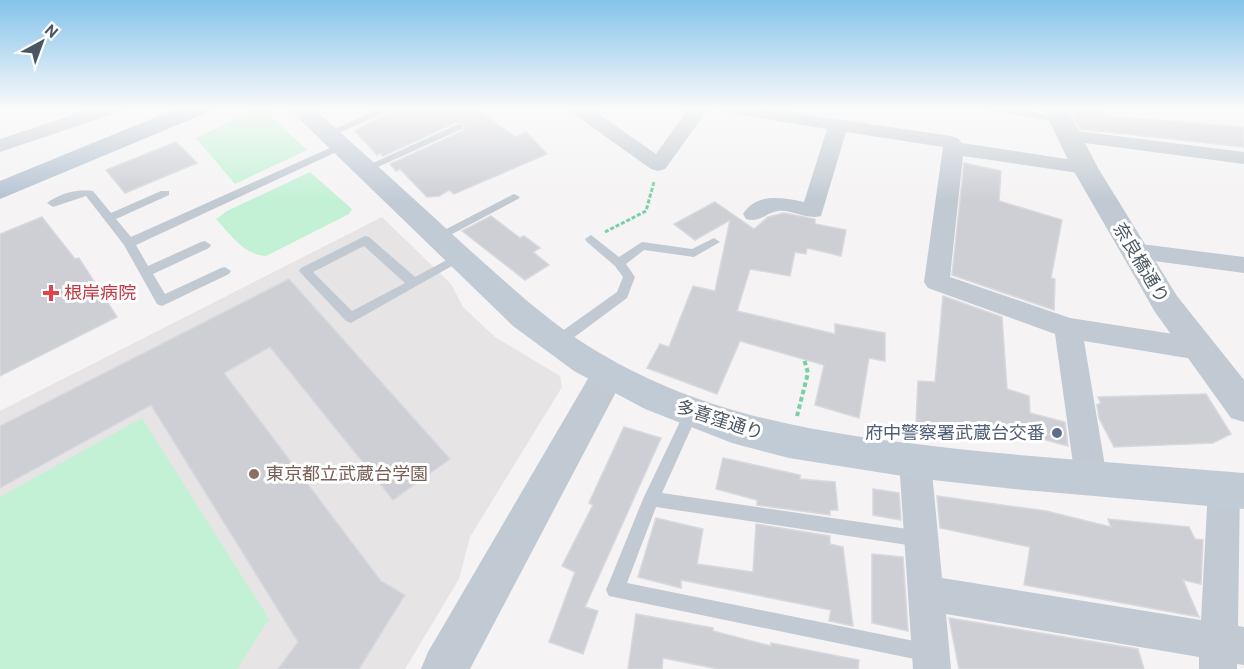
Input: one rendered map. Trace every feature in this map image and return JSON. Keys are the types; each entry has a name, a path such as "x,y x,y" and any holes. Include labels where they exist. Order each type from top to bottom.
{"main road":[{"path":"0,175 89,139"},
{"path":"0,183 107,139"},
{"path":"0,191 124,139"},
{"name":"多喜窪通り","path":"334,140 524,318 556,343 608,375 691,413 789,442 915,461 1234,490"}],"street":[{"path":"0,146 19,139"},
{"path":"622,139 658,165 677,139"},
{"path":"754,214 775,203 813,211 834,139"},
{"path":"933,139 951,142 954,148 937,282 1068,328 1199,349"},
{"name":"奈良橋通り","path":"1070,139 1133,251 1166,304 1244,407"},
{"path":"1151,139 1244,158"},
{"path":"954,148 1085,168"},
{"path":"1133,251 1244,265"},
{"path":"1068,328 1091,478"},
{"path":"445,669 608,375"},
{"path":"915,461 931,661"},
{"path":"926,593 1227,652 1234,490"}],"lane":[{"path":"364,169 431,139"},
{"path":"129,243 334,140"},
{"path":"53,203 80,193 89,193 129,243 162,301 225,271"},
{"path":"109,218 165,193"},
{"path":"437,237 514,197"},
{"path":"556,343 622,295 628,278 619,263 591,239"},
{"path":"413,283 365,240 305,271 351,318 460,258"},
{"path":"619,263 642,246 694,253 714,242"},
{"path":"146,272 205,245"},
{"path":"691,413 651,499 615,590 931,661"},
{"path":"651,499 921,539"}],"path":[{"path":"591,239 646,212 658,165"},
{"path":"795,422 808,373 804,359"}],"shaded area":[{"name":"東京都立武蔵台学園","path":"382,217 451,284 463,307 495,337 560,376 562,387 470,537 459,579 405,669 0,669 0,411"}],"green space":[{"path":"197,139 295,139 307,150 235,184"},
{"path":"310,172 352,209 349,214 266,256 244,248 216,219 227,211"},
{"path":"142,418 269,619 237,669 0,669 0,497"}],"building":[{"path":"363,139 420,139 383,156 380,153 377,155"},
{"path":"445,139 533,139 547,154 454,194 449,190 439,196 427,197 400,169 396,171 390,164"},
{"path":"1173,139 1244,139 1244,147"},
{"path":"176,142 197,163 125,193 106,170"},
{"path":"964,163 1001,171 999,201 1062,220 1051,278 1055,279 1054,310 952,275"},
{"path":"715,202 754,229 768,217 784,213 815,219 815,224 846,230 841,256 807,248 806,254 795,252 790,276 750,269 737,311 835,334 835,324 885,333 885,361 869,358 859,418 815,405 824,365 740,341 717,394 647,368 660,344 669,347 693,286 715,291 730,220 695,240 674,224"},
{"path":"491,216 520,238 524,236 540,248 533,252 549,265 525,280 462,231"},
{"name":"根岸病院","path":"42,217 75,259 79,258 117,317 0,376 0,234"},
{"path":"289,279 450,459 393,500 270,347 224,373 381,581 405,595 359,669 278,669 298,642 151,405 0,488 0,426"},
{"path":"943,296 1002,317 1007,389 1029,396 1030,413 1065,422 1068,446 1031,436 1031,442 1003,433 998,441 937,433 916,422 918,381 935,382"},
{"path":"1206,394 1231,434 1213,443 1114,447 1099,418 1097,405 1101,403 1098,397"},
{"path":"624,427 661,438 585,607 598,611 583,654 549,642 575,572 562,566 593,505 589,503"},
{"path":"723,458 800,475 800,479 835,482 838,510 830,510 830,515 757,505 757,500 716,489"},
{"path":"873,489 899,493 901,520 873,515"},
{"path":"937,496 1046,511 1111,527 1108,519 1189,527 1195,539 1203,540 1201,584 1183,580 1199,617 1024,585 1030,547 940,528"},
{"path":"656,518 703,529 697,564 753,572 756,524 830,536 830,544 843,547 853,626 829,621 831,610 681,580 681,588 638,577"},
{"path":"872,554 903,557 908,631 872,623"},
{"path":"636,614 713,628 713,631 771,646 771,643 859,660 858,669 718,669 663,658 662,669 628,669"},
{"path":"949,618 1138,649 1144,669 959,669"}],"place":[{"name":"根岸病院","path":"51,293"},
{"name":"府中警察署武蔵台交番","path":"1057,433"},
{"name":"東京都立武蔵台学園","path":"254,474"}]}
